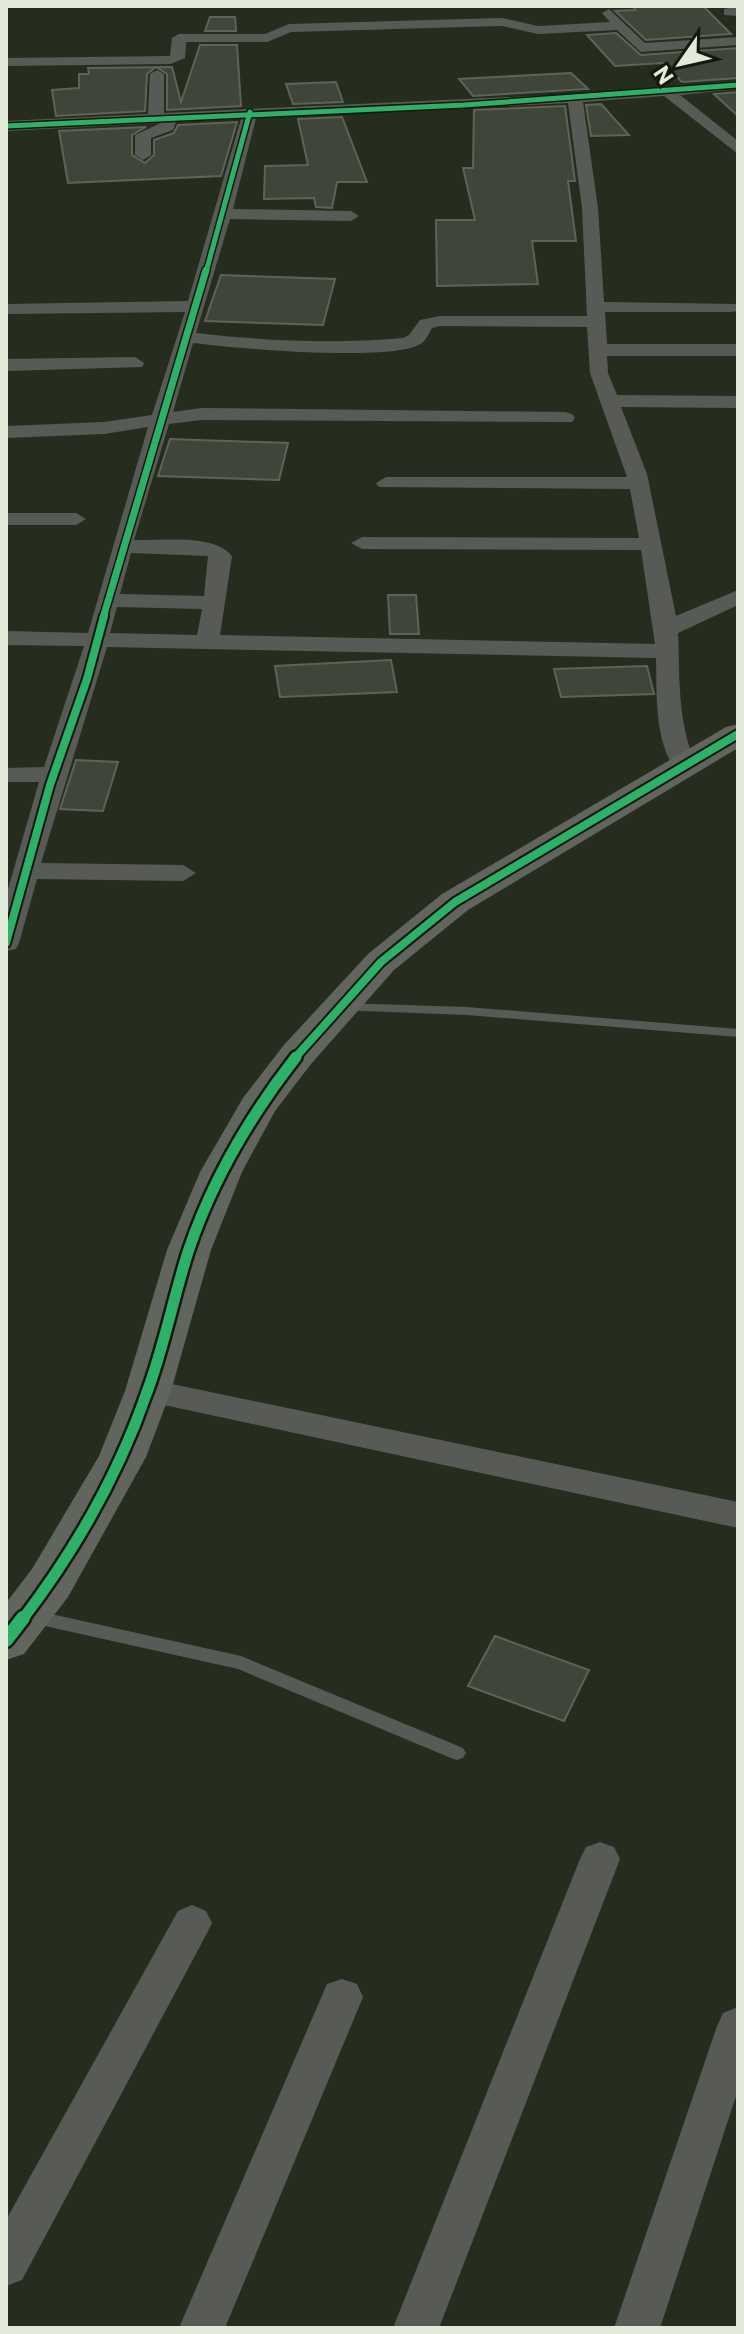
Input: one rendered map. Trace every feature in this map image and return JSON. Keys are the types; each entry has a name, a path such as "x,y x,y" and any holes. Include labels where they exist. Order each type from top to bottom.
{"street":[{"path":"602,6 641,48 738,41"},
{"path":"6,62 171,60 178,58 179,38 267,38 277,23 502,22 538,30 621,26"},
{"path":"143,155 143,135 168,127 162,117 157,74"},
{"path":"6,126 250,112 575,100 738,85"},
{"path":"668,92 738,149"},
{"path":"575,100 584,143 599,373 639,483 667,640 669,709 676,747 685,766"},
{"path":"7,937 224,214 250,112"},
{"path":"224,214 351,216"},
{"path":"6,309 196,306"},
{"path":"186,337 244,345 327,347 406,343 416,339 426,324 440,321 731,307"},
{"path":"599,350 738,350"},
{"path":"6,365 135,363"},
{"path":"610,401 738,402"},
{"path":"6,432 104,428 201,414 565,418"},
{"path":"386,483 639,483"},
{"path":"6,519 76,519"},
{"path":"362,543 651,544"},
{"path":"122,546 218,553 221,556 208,640"},
{"path":"6,638 667,640 738,597"},
{"path":"109,600 214,603"},
{"path":"12,1623 50,1583 122,1457 148,1391 189,1250 221,1172 257,1107 381,962 455,902 738,734"},
{"path":"6,775 54,774"},
{"path":"26,871 183,873"},
{"path":"148,1391 738,1515"},
{"path":"416,2328 600,1859"},
{"path":"6,2264 192,1923"},
{"path":"202,2328 342,1997"},
{"path":"637,2328 738,2026"}],"lane":[{"path":"340,1007 467,1011 738,1033"},
{"path":"12,1623 241,1663 457,1753"}],"building":[{"path":"633,6 703,6 731,34 646,40 615,11 635,10"},
{"path":"210,17 235,17 236,31 205,31"},
{"path":"616,33 641,55 738,48 738,78 682,82 663,63 615,66 587,35"},
{"path":"200,45 237,45 241,106 167,110 167,74 156,67 172,67 181,102"},
{"path":"156,67 147,74 145,111 56,116 52,90 79,88 79,74 89,74 88,68"},
{"path":"571,73 588,89 473,96 459,79"},
{"path":"336,82 343,102 293,104 286,84"},
{"path":"738,92 738,116 714,94"},
{"path":"601,104 629,135 591,136 586,105"},
{"path":"565,106 575,181 568,181 576,241 532,241 538,284 437,286 436,220 475,220 463,168 473,168 474,110"},
{"path":"342,117 367,182 337,182 332,208 316,207 314,198 264,199 265,166 308,165 298,119"},
{"path":"237,122 221,176 68,183 59,131 146,127 132,135 132,155 145,163 154,155 154,140 174,133 178,125"},
{"path":"221,275 335,279 323,325 205,321"},
{"path":"170,439 288,443 279,480 158,476"},
{"path":"388,595 416,595 419,634 390,634"},
{"path":"391,660 397,692 280,697 275,666"},
{"path":"647,666 654,694 561,697 554,669"},
{"path":"76,760 118,762 103,811 60,809"},
{"path":"495,1636 589,1670 564,1721 468,1686"}],"cycle path":[{"path":"6,126 464,105 738,85"},
{"path":"6,943 50,785 87,679 122,546 234,180 250,112"},
{"path":"6,1640 50,1583 122,1457 148,1391 189,1250 221,1172 257,1107 297,1055 381,962 455,902 738,734"}]}
